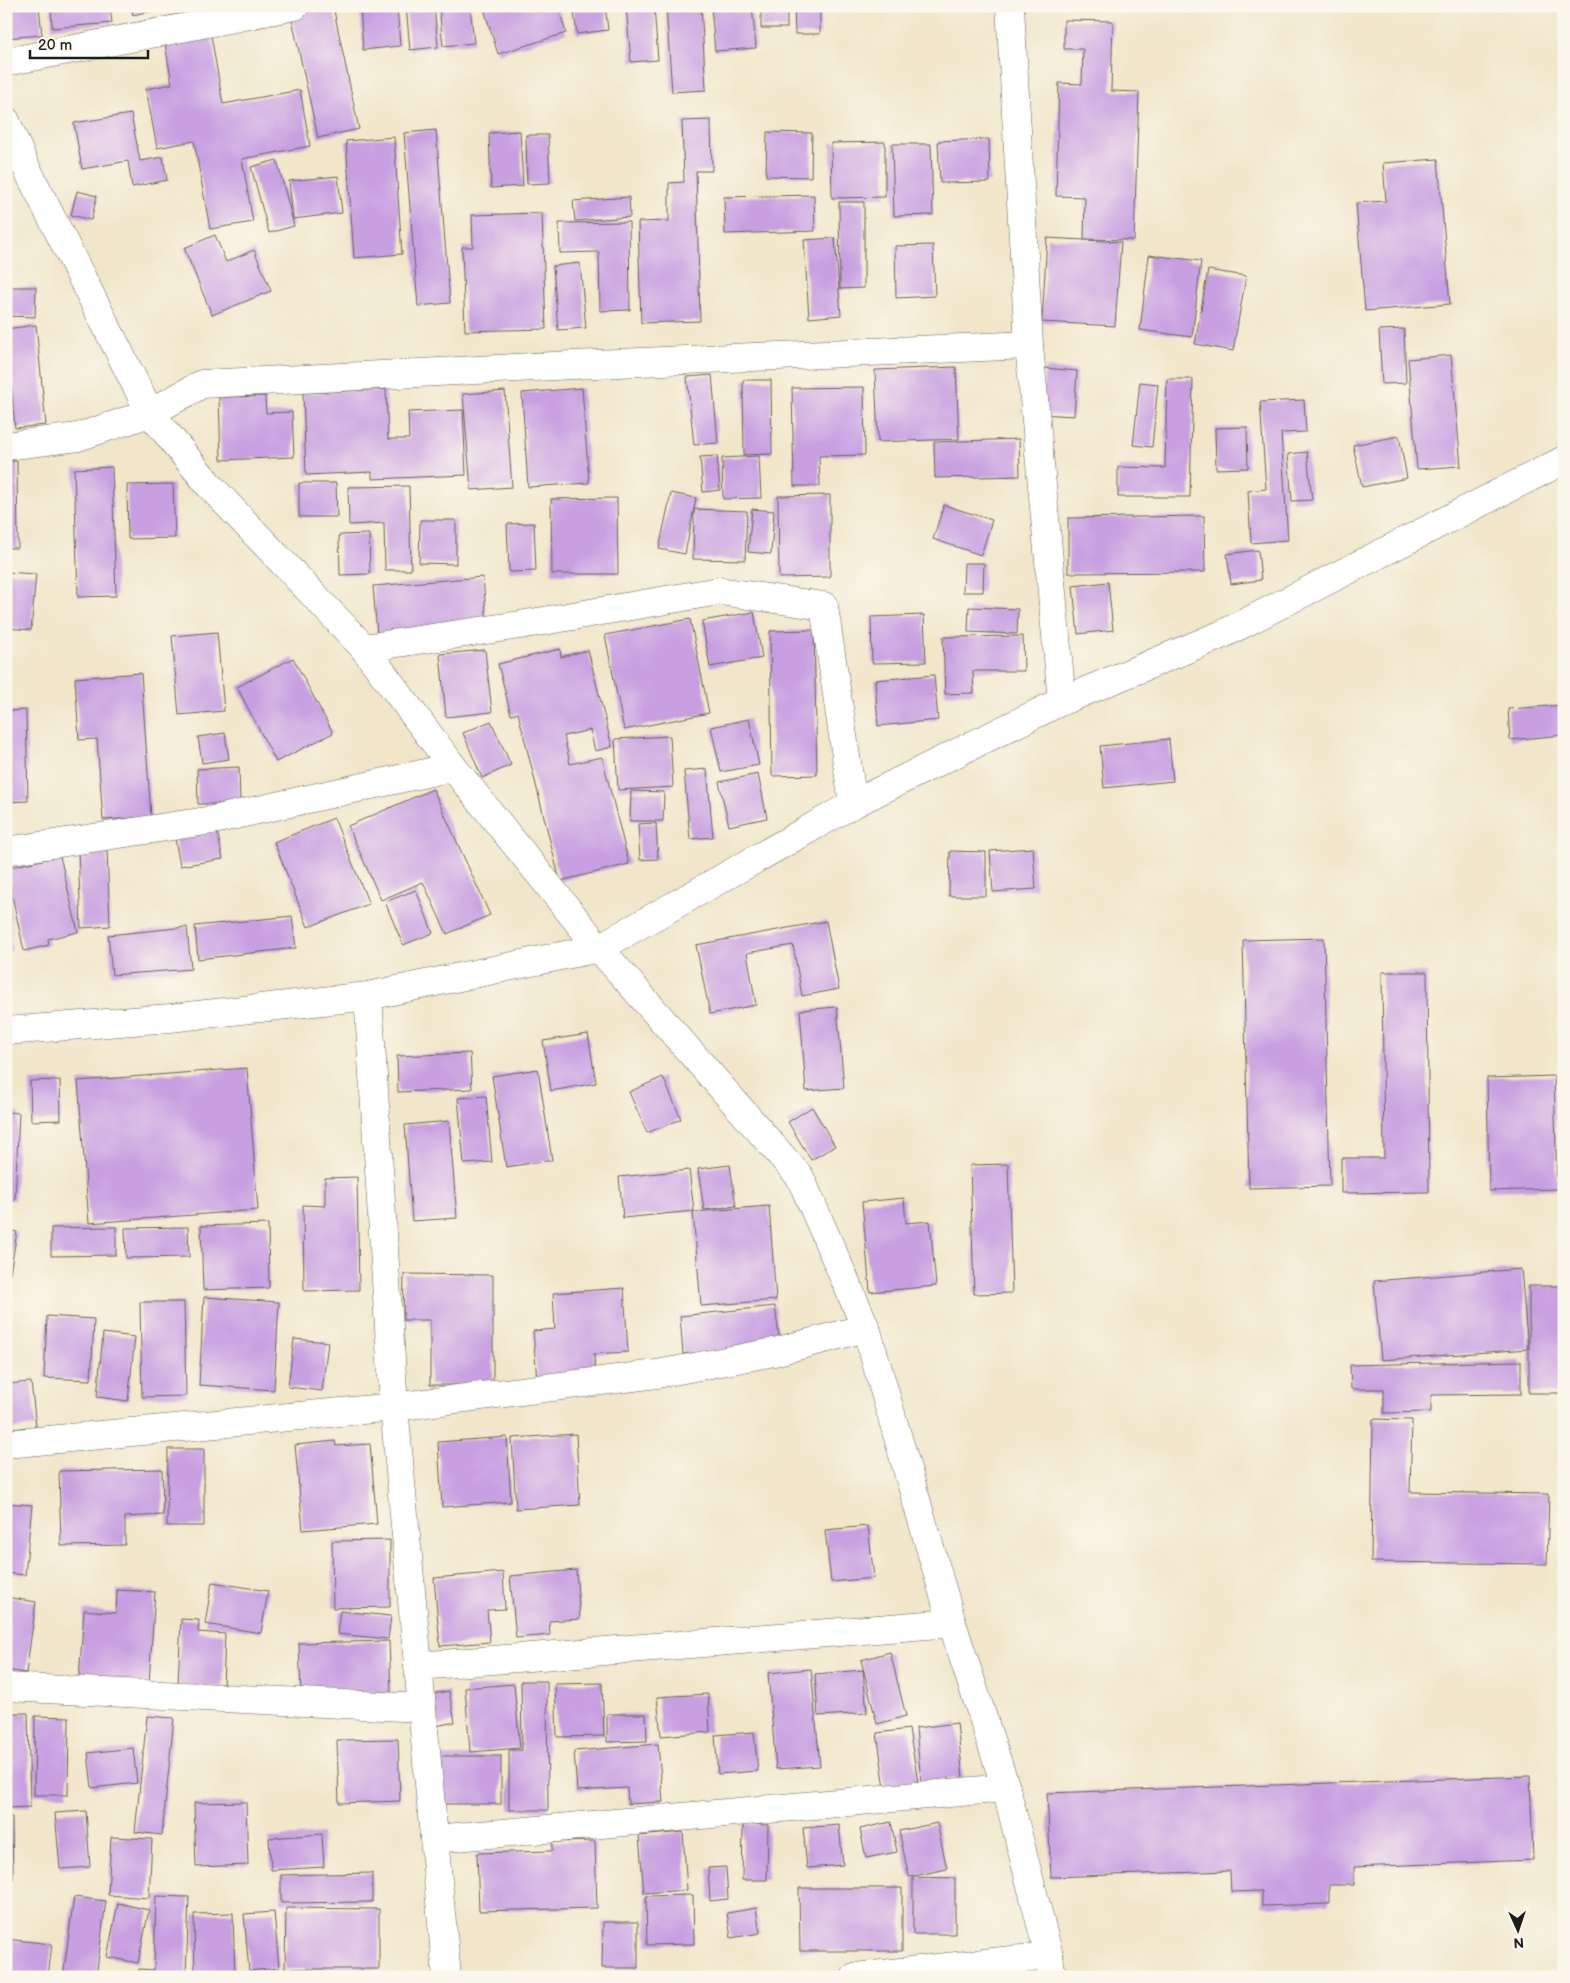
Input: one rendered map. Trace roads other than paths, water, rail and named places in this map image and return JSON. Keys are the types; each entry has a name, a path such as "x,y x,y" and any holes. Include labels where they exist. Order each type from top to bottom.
{"street":[{"path":"6,62 295,6"},
{"path":"1010,6 1029,345 1062,701"},
{"path":"6,121 15,162 150,413 209,485 364,648 453,767 599,948 800,1177 866,1328 952,1623 1006,1788 1051,1966 855,1977"},
{"path":"6,446 78,437 150,413 202,384 573,364 1029,345"},
{"path":"6,1031 170,1018 368,996 599,948 853,804 1062,701 1223,634 1564,460"},
{"path":"364,648 520,625 719,591 824,606 853,804"},
{"path":"6,851 213,820 453,767"},
{"path":"368,996 394,1408 446,1977"},
{"path":"6,1444 394,1408 657,1374 774,1352 866,1328"},
{"path":"418,1666 952,1623"},
{"path":"6,1687 422,1708"},
{"path":"434,1839 1006,1788"}]}
